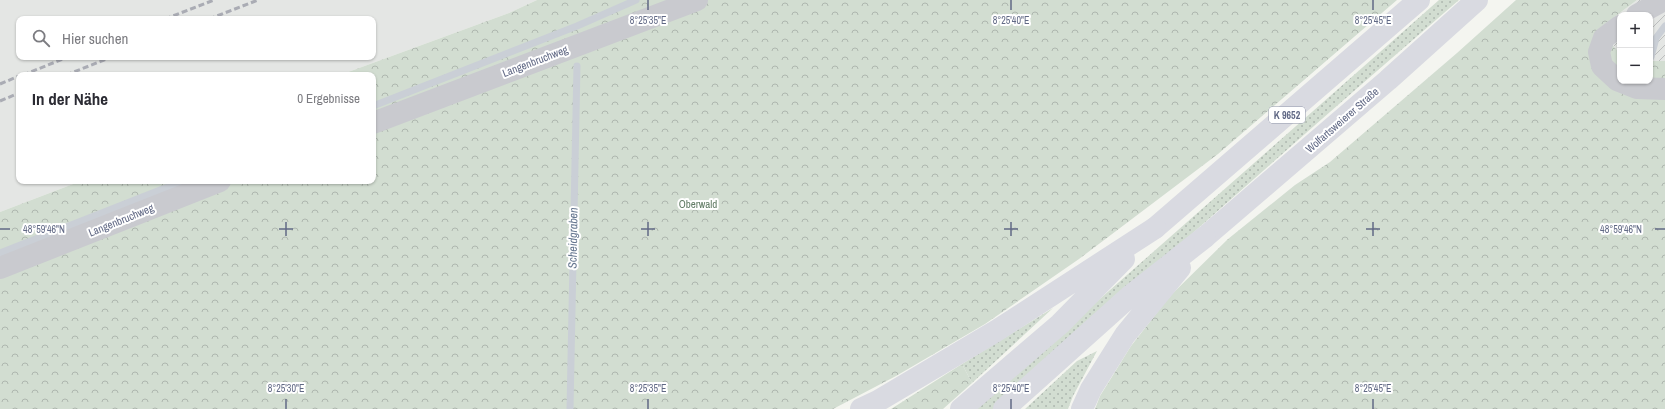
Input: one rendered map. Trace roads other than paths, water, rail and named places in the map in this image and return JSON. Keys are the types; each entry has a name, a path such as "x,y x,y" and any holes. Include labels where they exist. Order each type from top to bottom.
{"main road":[{"name":"K 9652","path":"1154,228 1419,0"},
{"name":"Wolfartsweierer Straße","path":"1205,238 1388,80 1477,0"},
{"path":"861,409 878,401 996,332 1154,228"},
{"path":"962,409 1060,324 1154,228"},
{"path":"1004,409 1129,297 1205,238"},
{"path":"1082,409 1091,389 1125,335 1205,238"}],"lane":[{"name":"Langenbruchweg","path":"376,122 697,0"},
{"path":"1642,12 1664,0"},
{"path":"1617,28 1604,38 1599,52 1602,66 1617,80 1637,88 1665,89"},
{"name":"Langenbruchweg","path":"0,268 212,184"}],"waterway":[{"path":"376,105 577,26 636,0"},
{"path":"1653,49 1656,38 1665,26"},
{"name":"Scheidgraben","path":"570,409 577,66"},
{"path":"0,253 175,184"}],"railway":[{"path":"173,16 214,0"},
{"path":"217,16 258,0"},
{"path":"30,72 60,60"},
{"path":"74,72 104,60"},
{"path":"0,84 16,77"},
{"path":"0,101 16,94"}],"park label":[{"name":"Oberwald","path":"698,204"}]}
